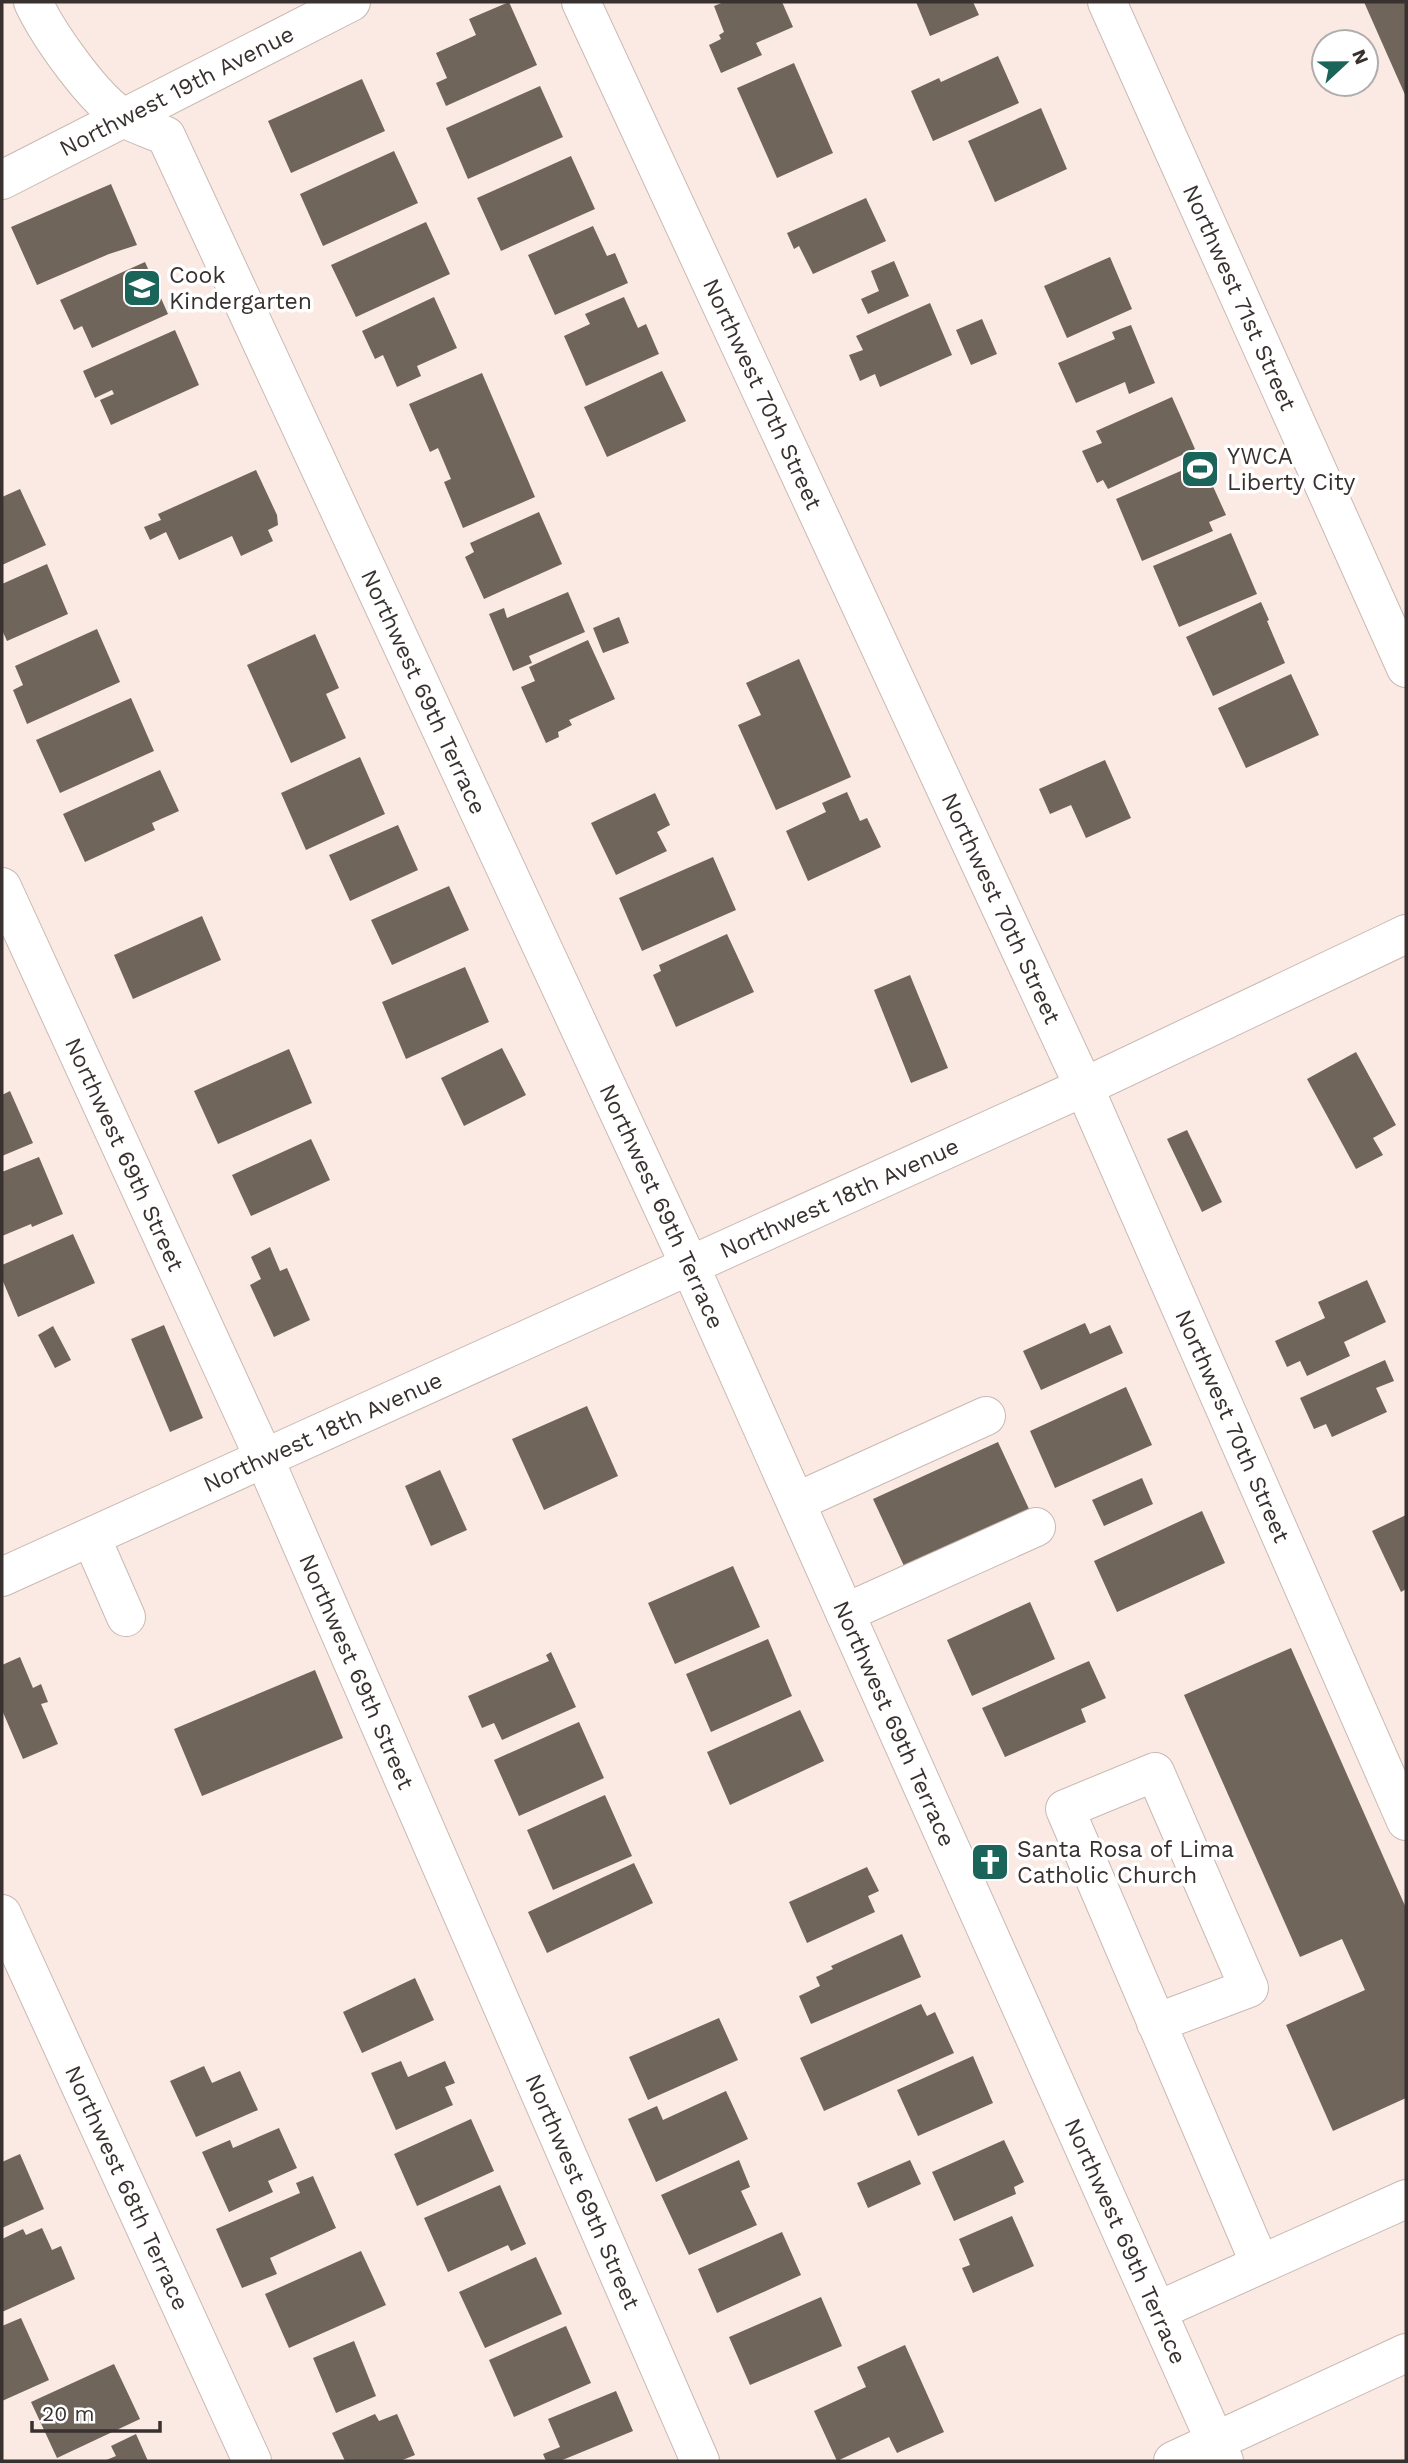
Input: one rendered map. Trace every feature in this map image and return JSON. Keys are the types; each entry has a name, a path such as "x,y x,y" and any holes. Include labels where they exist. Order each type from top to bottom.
{"street":[{"name":"Northwest 69th Terrace","path":"33,2 44,26 89,86 124,118 166,136 690,1266 1219,2452"},
{"name":"Northwest 19th Avenue","path":"2,180 351,2"},
{"name":"Northwest 70th Street","path":"581,2 1084,1087 1406,1821"},
{"name":"Northwest 71st Street","path":"1107,2 1406,668"},
{"name":"Northwest 69th Street","path":"2,887 264,1458 700,2461"},
{"name":"Northwest 18th Avenue","path":"2,1577 1084,1087 1406,934"},
{"path":"796,1502 986,1416"},
{"path":"845,1614 1036,1527"},
{"path":"91,1536 126,1617"},
{"path":"1156,2023 1249,1988 1155,1772 1065,1810 1156,2023 1260,2264"},
{"name":"Northwest 68th Terrace","path":"2,1914 252,2461"},
{"path":"1157,2311 1406,2199"},
{"path":"1173,2461 1219,2452 1406,2353"}],"building":[{"path":"509,2 537,65 446,106 436,83 447,78 436,53 476,35 469,19"},
{"path":"724,2 782,2 793,27 756,43 762,55 721,73 709,45 721,39 719,35 724,32 714,6"},
{"path":"916,2 973,2 979,15 930,36"},
{"path":"1364,2 1406,2 1406,97 1380,38 1380,28 1375,28"},
{"path":"998,56 1019,103 933,141 911,91 939,78 941,82"},
{"path":"794,63 833,153 777,178 737,88"},
{"path":"362,79 385,131 291,173 268,121"},
{"path":"540,86 563,137 468,179 446,128"},
{"path":"1041,108 1067,169 995,202 968,141"},
{"path":"394,151 418,203 323,246 300,194"},
{"path":"571,156 595,209 501,251 477,198"},
{"path":"111,184 137,245 37,285 11,227"},
{"path":"866,198 886,241 813,274 799,246 794,249 787,233"},
{"path":"426,222 450,274 356,317 331,265"},
{"path":"593,226 607,256 615,253 628,283 555,315 528,255"},
{"path":"1110,257 1132,309 1067,338 1044,286"},
{"path":"894,261 909,296 868,314 861,299 879,291 871,271"},
{"path":"145,262 168,314 92,348 82,326 74,330 60,300"},
{"path":"434,297 457,348 417,366 421,376 397,387 383,355 375,359 362,331"},
{"path":"624,297 638,328 646,324 659,354 586,386 564,336 590,324 585,314"},
{"path":"930,303 952,355 880,387 875,374 860,381 849,355 863,350 856,336"},
{"path":"982,319 997,354 971,365 956,330"},
{"path":"1131,325 1155,383 1129,394 1125,382 1076,403 1058,363 1115,339 1112,332"},
{"path":"175,330 199,385 111,425 100,400 114,394 112,390 95,398 83,371"},
{"path":"662,371 686,421 607,457 584,407"},
{"path":"482,373 535,497 463,528 444,482 451,479 438,448 430,452 409,404"},
{"path":"1172,397 1195,449 1108,489 1103,480 1097,483 1082,451 1102,443 1096,431"},
{"path":"256,470 277,515 278,525 268,530 273,541 241,556 232,536 179,560 166,532 150,540 144,527 161,520 158,514"},
{"path":"1183,470 1187,479 1206,471 1226,515 1209,522 1213,531 1142,561 1116,499"},
{"path":"20,489 46,545 2,565 2,497"},
{"path":"539,512 562,564 484,599 465,557 474,552 470,543"},
{"path":"1231,533 1257,594 1179,627 1153,566"},
{"path":"47,564 68,614 7,641 2,630 2,584"},
{"path":"568,592 585,632 529,656 532,663 513,671 489,614 504,608 507,618"},
{"path":"1261,602 1285,663 1213,696 1186,637"},
{"path":"619,617 629,643 603,653 593,628"},
{"path":"97,629 120,682 27,724 13,690 23,685 15,666"},
{"path":"315,634 339,688 326,694 346,738 291,763 247,665"},
{"path":"588,640 615,699 569,720 572,725 558,732 559,737 546,743 521,687 535,681 529,667"},
{"path":"799,659 851,777 776,810 738,725 761,715 746,683"},
{"path":"1291,674 1319,735 1246,768 1218,708"},
{"path":"131,698 154,751 60,793 36,740"},
{"path":"360,757 385,814 306,850 281,793"},
{"path":"1105,760 1131,818 1086,838 1071,805 1050,814 1039,789"},
{"path":"160,770 179,811 152,823 155,830 85,862 63,814"},
{"path":"847,792 860,821 867,818 881,847 808,881 786,831 826,812 822,803"},
{"path":"655,793 670,825 657,832 667,851 616,875 591,823"},
{"path":"398,825 418,870 350,901 329,855"},
{"path":"713,857 736,910 642,951 619,898"},
{"path":"449,886 469,930 392,965 371,920"},
{"path":"202,916 221,960 133,999 114,955"},
{"path":"727,934 754,992 676,1027 653,975 661,971 659,965"},
{"path":"465,967 489,1022 406,1059 382,1002"},
{"path":"910,975 948,1068 911,1083 874,990"},
{"path":"502,1048 526,1095 464,1126 441,1078"},
{"path":"289,1049 312,1103 218,1144 194,1091"},
{"path":"1356,1052 1396,1125 1373,1138 1383,1155 1356,1169 1307,1079"},
{"path":"10,1091 33,1143 2,1156 2,1095"},
{"path":"1187,1130 1222,1202 1202,1212 1167,1139"},
{"path":"311,1139 330,1180 251,1216 232,1175"},
{"path":"39,1157 63,1214 2,1236 2,1172"},
{"path":"73,1234 95,1283 18,1317 2,1279 2,1265"},
{"path":"270,1247 280,1271 287,1268 310,1320 274,1337 250,1285 261,1279 251,1257"},
{"path":"1367,1280 1386,1322 1344,1342 1350,1356 1307,1376 1300,1361 1287,1367 1275,1341 1325,1318 1318,1302"},
{"path":"1085,1323 1090,1334 1110,1325 1123,1353 1041,1390 1023,1351"},
{"path":"164,1325 203,1418 170,1432 131,1339"},
{"path":"53,1326 71,1360 55,1368 38,1335"},
{"path":"1385,1360 1394,1381 1376,1388 1387,1412 1332,1437 1326,1424 1314,1429 1300,1398"},
{"path":"1126,1387 1152,1445 1055,1488 1030,1431"},
{"path":"587,1406 618,1476 544,1510 512,1439"},
{"path":"998,1442 1029,1509 904,1566 873,1499"},
{"path":"440,1470 467,1530 431,1546 405,1486"},
{"path":"1142,1478 1153,1504 1104,1526 1092,1500"},
{"path":"1202,1511 1225,1563 1117,1612 1094,1561"},
{"path":"1406,1515 1406,1589 1401,1592 1372,1531"},
{"path":"733,1566 760,1627 675,1664 648,1603"},
{"path":"1030,1602 1055,1659 972,1696 947,1640"},
{"path":"768,1639 792,1696 711,1732 686,1674"},
{"path":"1291,1648 1406,1908 1406,2098 1333,2131 1286,2025 1365,1990 1342,1939 1300,1957 1184,1695"},
{"path":"551,1652 576,1707 502,1740 494,1723 482,1728 468,1696 549,1661 546,1655"},
{"path":"20,1657 33,1688 41,1684 48,1702 41,1704 58,1744 23,1759 2,1710 2,1665"},
{"path":"1089,1661 1106,1698 1081,1709 1086,1722 1005,1757 982,1708"},
{"path":"315,1670 343,1738 202,1796 174,1729"},
{"path":"800,1710 824,1761 730,1805 707,1752"},
{"path":"579,1722 604,1778 519,1816 494,1760"},
{"path":"605,1795 632,1856 553,1890 527,1830"},
{"path":"634,1863 653,1903 547,1953 528,1912"},
{"path":"867,1867 879,1891 868,1896 875,1912 807,1943 789,1902"},
{"path":"902,1934 921,1977 811,2024 799,1996 820,1986 816,1977 833,1969 831,1966"},
{"path":"415,1978 434,2020 362,2053 343,2012"},
{"path":"921,2004 927,2016 935,2012 954,2053 824,2111 800,2058"},
{"path":"719,2018 738,2060 648,2100 629,2057"},
{"path":"973,2056 993,2103 918,2136 897,2090"},
{"path":"401,2061 408,2077 445,2061 455,2083 445,2087 453,2105 396,2130 371,2073"},
{"path":"204,2066 212,2083 240,2071 258,2110 196,2137 170,2081"},
{"path":"726,2091 748,2139 656,2182 628,2119 657,2106 663,2120"},
{"path":"471,2119 494,2171 417,2206 394,2154"},
{"path":"279,2128 297,2168 268,2181 273,2192 229,2212 202,2152 230,2140 233,2148"},
{"path":"1004,2140 1024,2182 1014,2187 1016,2194 954,2221 932,2172"},
{"path":"20,2154 44,2209 2,2228 2,2162"},
{"path":"739,2160 750,2187 741,2191 757,2225 689,2255 661,2195"},
{"path":"910,2160 921,2184 868,2208 857,2183"},
{"path":"313,2176 336,2228 270,2258 277,2274 242,2288 216,2229 300,2193 296,2183"},
{"path":"500,2185 526,2244 511,2251 508,2245 448,2272 424,2218"},
{"path":"1012,2216 1034,2266 973,2293 962,2268 970,2265 959,2239"},
{"path":"42,2228 52,2250 61,2246 75,2279 2,2312 2,2239 23,2229 26,2235"},
{"path":"782,2232 801,2275 717,2313 698,2269"},
{"path":"361,2251 386,2305 289,2348 265,2294"},
{"path":"536,2257 562,2314 485,2348 459,2292"},
{"path":"821,2297 842,2346 750,2385 729,2337"},
{"path":"21,2318 49,2380 2,2401 2,2326"},
{"path":"566,2326 591,2383 514,2417 489,2360"},
{"path":"354,2341 376,2396 336,2413 313,2358"},
{"path":"905,2345 944,2432 897,2453 889,2437 837,2461 814,2411 866,2387 857,2367"},
{"path":"114,2364 140,2419 57,2458 31,2402"},
{"path":"616,2391 633,2431 560,2461 546,2461 543,2454 560,2447 548,2419"},
{"path":"375,2414 379,2421 397,2414 415,2455 400,2461 345,2461 332,2433"},
{"path":"136,2434 148,2461 104,2461 116,2456 111,2446"}],"place":[{"name":"Cook Kindergarten","path":"142,288"},
{"name":"YWCA Liberty City","path":"1200,469"},
{"name":"Santa Rosa of Lima Catholic Church","path":"990,1862"}]}
